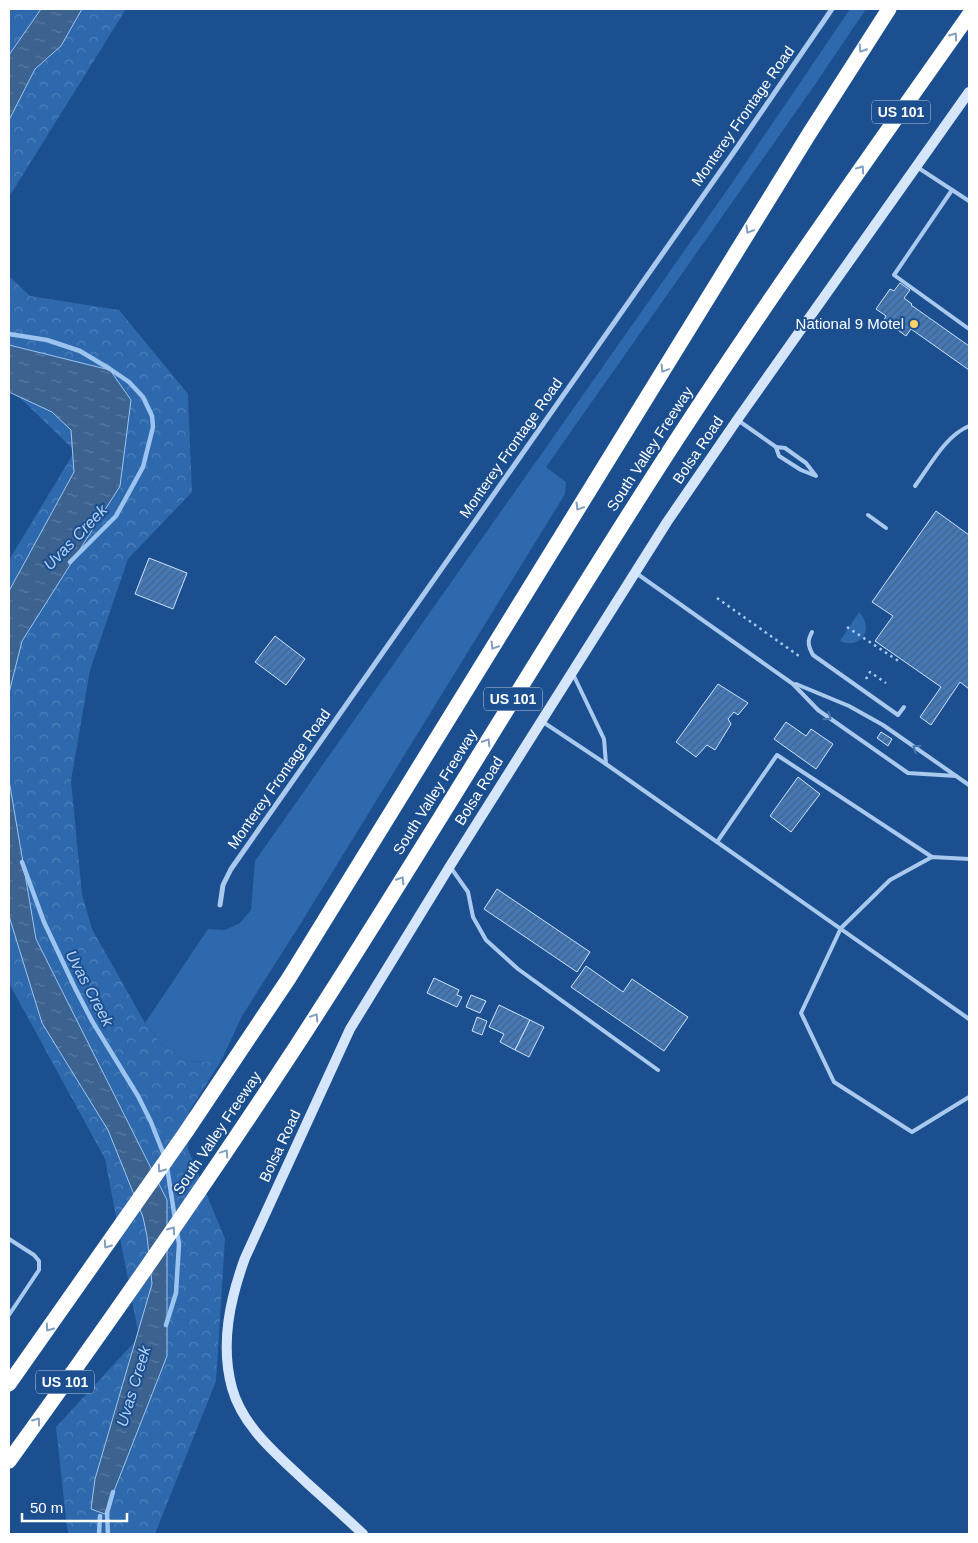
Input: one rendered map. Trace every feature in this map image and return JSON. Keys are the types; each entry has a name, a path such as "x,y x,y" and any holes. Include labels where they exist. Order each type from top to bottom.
{"highway":[{"name":"South Valley Freeway","path":"9,1384 136,1206 298,962 808,134 889,9"},
{"name":"South Valley Freeway","path":"9,1461 272,1083 330,994 691,417 785,277 969,15"}],"main road":[{"name":"Bolsa Road","path":"364,1534 276,1454 257,1433 243,1413 232,1390 227,1367 226,1344 235,1286 245,1258 350,1029 450,866 635,572 737,420 969,92"}],"street":[{"name":"Monterey Frontage Road","path":"220,905 223,886 231,869 832,9"}],"lane":[{"path":"917,166 969,201"},
{"path":"952,190 894,275 969,328"},
{"path":"737,420 776,447 785,448 806,462 816,476 801,470 779,456 776,447"},
{"path":"916,486 944,447 954,436 969,426"},
{"path":"868,515 886,528"},
{"path":"635,572 793,684 818,710 908,773 956,776"},
{"path":"812,632 808,640 813,654 898,715 904,707"},
{"path":"572,672 604,739 606,764"},
{"path":"793,684 849,706 883,725 969,785"},
{"path":"541,721 606,764 969,1019"},
{"path":"717,842 777,755 932,857 969,859"},
{"path":"932,857 890,880 841,928 801,1013 834,1082 912,1132 969,1097"},
{"path":"450,866 468,892 473,917 486,940 518,969 658,1070"},
{"path":"9,1239 34,1255 39,1261 39,1270 9,1316"}],"path":[{"path":"717,598 799,656"},
{"path":"847,627 900,662"},
{"path":"866,679 870,672 886,683"}],"green space":[{"path":"9,9 126,9 9,197"},
{"path":"850,9 866,9 546,467 566,482 565,494 242,1016 221,1061 185,1062 160,1042 145,1023 208,929 225,930 240,923 251,910 255,861 732,183"},
{"path":"9,276 30,296 119,310 188,394 192,492 128,559 90,670 71,781 82,894 92,929 145,1023 160,1042 185,1062 221,1061 189,1112 188,1149 225,1239 216,1381 155,1534 69,1534 67,1528 56,1427 139,1337 105,1159 9,983 9,560 75,451 9,387"},
{"path":"859,612 864,618 866,625 866,631 863,636 854,643 840,641"}],"water":[{"path":"41,9 82,9 61,46 35,69 9,120 9,55"},
{"path":"9,345 110,370 131,400 120,486 22,641 9,693 9,591 74,472 71,430 52,412 9,392"},
{"path":"9,780 36,939 167,1200 167,1356 105,1514 91,1509 95,1479 152,1284 147,1236 143,1217 108,1130 42,1023 9,916"}],"building":[{"name":"National 9 Motel","path":"900,283 910,290 904,298 911,305 969,346 969,370 911,329 906,336 884,320 886,316 876,309 890,289 894,291"},
{"path":"936,511 969,535 969,689 960,682 931,725 920,717 941,687 875,641 893,616 872,602"},
{"path":"149,558 187,573 173,609 135,594"},
{"path":"275,636 305,659 286,685 255,662"},
{"path":"718,684 748,703 738,715 734,712 728,719 731,724 715,750 707,745 696,757 676,742"},
{"path":"786,722 806,736 811,729 833,744 816,769 774,739"},
{"path":"881,732 892,739 888,746 877,738"},
{"path":"798,777 820,794 791,832 770,816"},
{"path":"497,889 590,952 577,972 484,909"},
{"path":"586,966 623,992 632,979 688,1017 664,1051 571,987"},
{"path":"434,978 459,990 457,995 462,997 457,1007 427,993"},
{"path":"471,995 486,1001 480,1013 466,1007"},
{"path":"499,1005 530,1020 515,1050 500,1042 504,1034 489,1027"},
{"path":"477,1017 487,1021 482,1035 472,1031"},
{"path":"530,1020 544,1027 529,1057 515,1050"}],"waterway":[{"name":"Uvas Creek","path":"9,334 47,340 80,351 129,382 143,397 152,416 153,427 143,467 116,516 70,562"},
{"name":"Uvas Creek","path":"22,862 44,922 75,988 92,1021 138,1096 164,1155"},
{"path":"167,1167 175,1219"},
{"name":"Uvas Creek","path":"166,1325 176,1293 179,1244 177,1232"},
{"name":"Uvas Creek","path":"108,1534 107,1513 113,1492"},
{"name":"Uvas Creek","path":"99,1534 100,1516"}],"place":[{"name":"National 9 Motel","path":"914,324"}]}
